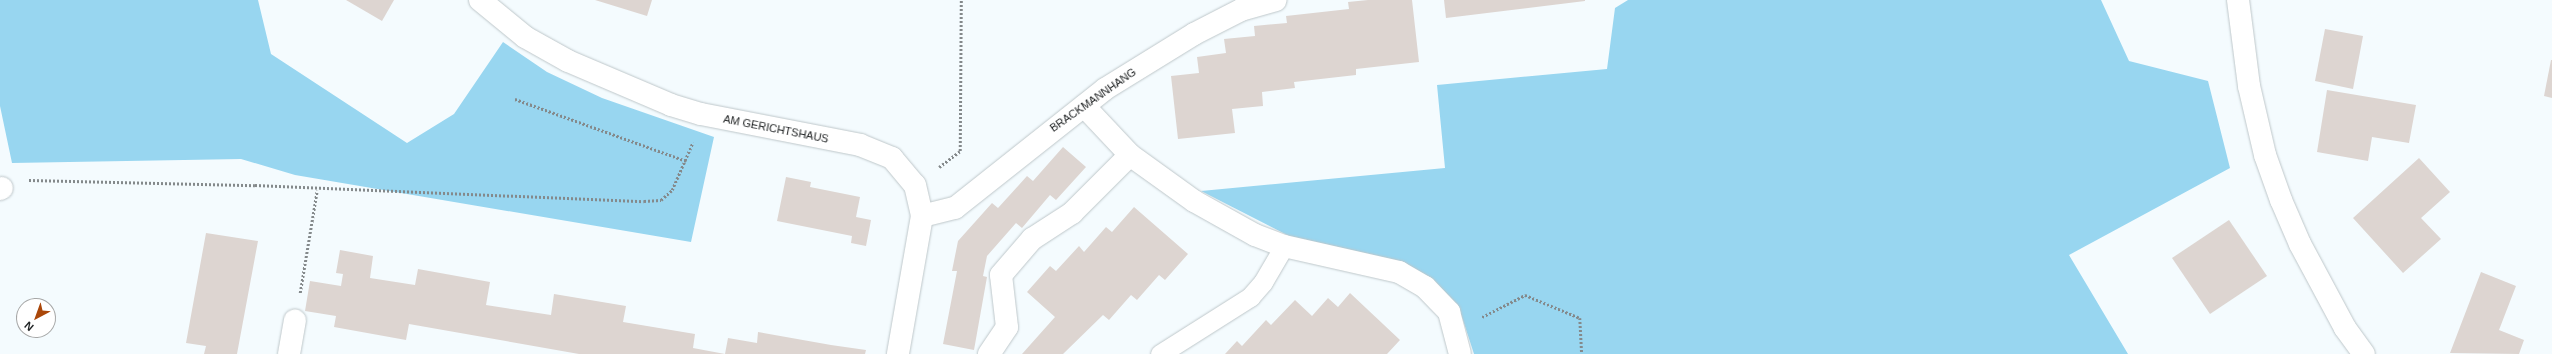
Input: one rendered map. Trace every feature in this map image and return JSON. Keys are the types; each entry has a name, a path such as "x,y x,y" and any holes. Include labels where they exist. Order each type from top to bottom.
{"street":[{"name":"AM GERICHTSHAUS","path":"480,0 525,36 568,61 608,81 701,114 860,145 892,158 915,186 922,216 898,354"},
{"name":"BRACKMANNHANG","path":"922,216 955,208 1105,89 1194,34 1241,10 1276,0"},
{"path":"2238,0 2249,86 2265,155 2281,200 2300,244 2334,307 2364,354"},
{"path":"1084,106 1130,155 1194,201 1255,235 1284,246 1399,272 1425,287 1449,312 1459,350"},
{"path":"989,354 1007,327 1001,276 1032,239 1072,213 1130,155"},
{"path":"289,354 295,321"}],"lane":[{"path":"1160,354 1250,297 1264,282 1284,246"}],"path":[{"path":"915,186 960,151 961,0"},
{"path":"516,100 686,161"},
{"path":"1,188 40,179 317,190 644,201 661,200 672,190 686,161 701,114"},
{"path":"295,321 317,190"},
{"path":"1459,350 1484,314 1525,295 1580,318 1582,354"}],"shaded area":[{"path":"0,0 258,0 271,54 407,143 454,114 503,42 547,72 602,98 714,137 691,242 295,175 241,159 12,163 0,106"},
{"path":"1628,0 2101,0 2129,61 2208,81 2230,168 2069,255 2128,354 1474,354 1459,308 1433,279 1399,262 1291,237 1201,191 1445,168 1437,85 1607,69 1615,8"}],"building":[{"path":"346,0 394,0 382,21"},
{"path":"595,0 652,0 647,16"},
{"path":"1368,0 1412,0 1419,62 1356,69 1356,75 1294,82 1295,88 1262,92 1263,106 1232,109 1235,133 1178,139 1171,76 1199,73 1197,57 1226,53 1224,39 1255,36 1254,26 1287,23 1286,16 1349,9 1348,2"},
{"path":"1444,0 1585,0 1585,1 1446,18"},
{"path":"2325,29 2363,36 2353,89 2315,81"},
{"path":"2552,60 2552,98 2544,96"},
{"path":"2327,90 2416,105 2409,143 2372,137 2368,161 2317,152"},
{"path":"1063,147 1086,167 1056,200 1050,195 1022,228 1016,223 987,256 983,276 987,277 974,350 943,344 957,271 952,271 958,241 992,203 998,208 1027,176 1033,181"},
{"path":"2419,158 2450,192 2421,218 2441,239 2403,273 2353,218"},
{"path":"786,177 811,182 810,187 860,197 856,217 871,220 866,246 851,243 852,236 777,221"},
{"path":"1134,207 1188,254 1165,280 1159,275 1137,300 1131,295 1109,320 1103,315 1063,354 1022,354 1055,317 1027,292 1050,266 1056,271 1079,246 1084,252 1106,227 1112,232"},
{"path":"2229,220 2267,276 2210,314 2172,258"},
{"path":"206,233 258,241 237,354 204,354 206,346 186,343"},
{"path":"340,250 373,256 370,278 415,285 418,269 490,282 486,305 551,315 554,294 626,306 623,322 695,334 693,348 725,354 579,354 409,324 406,340 334,327 336,316 305,311 310,281 341,286 343,274 336,273"},
{"path":"2481,272 2516,286 2499,330 2524,340 2519,354 2450,353"},
{"path":"1350,293 1400,340 1387,354 1225,354 1237,341 1242,346 1266,320 1271,325 1295,300 1312,316 1328,298 1338,307"},
{"path":"758,332 866,350 865,354 725,354 728,338 757,343"}]}
